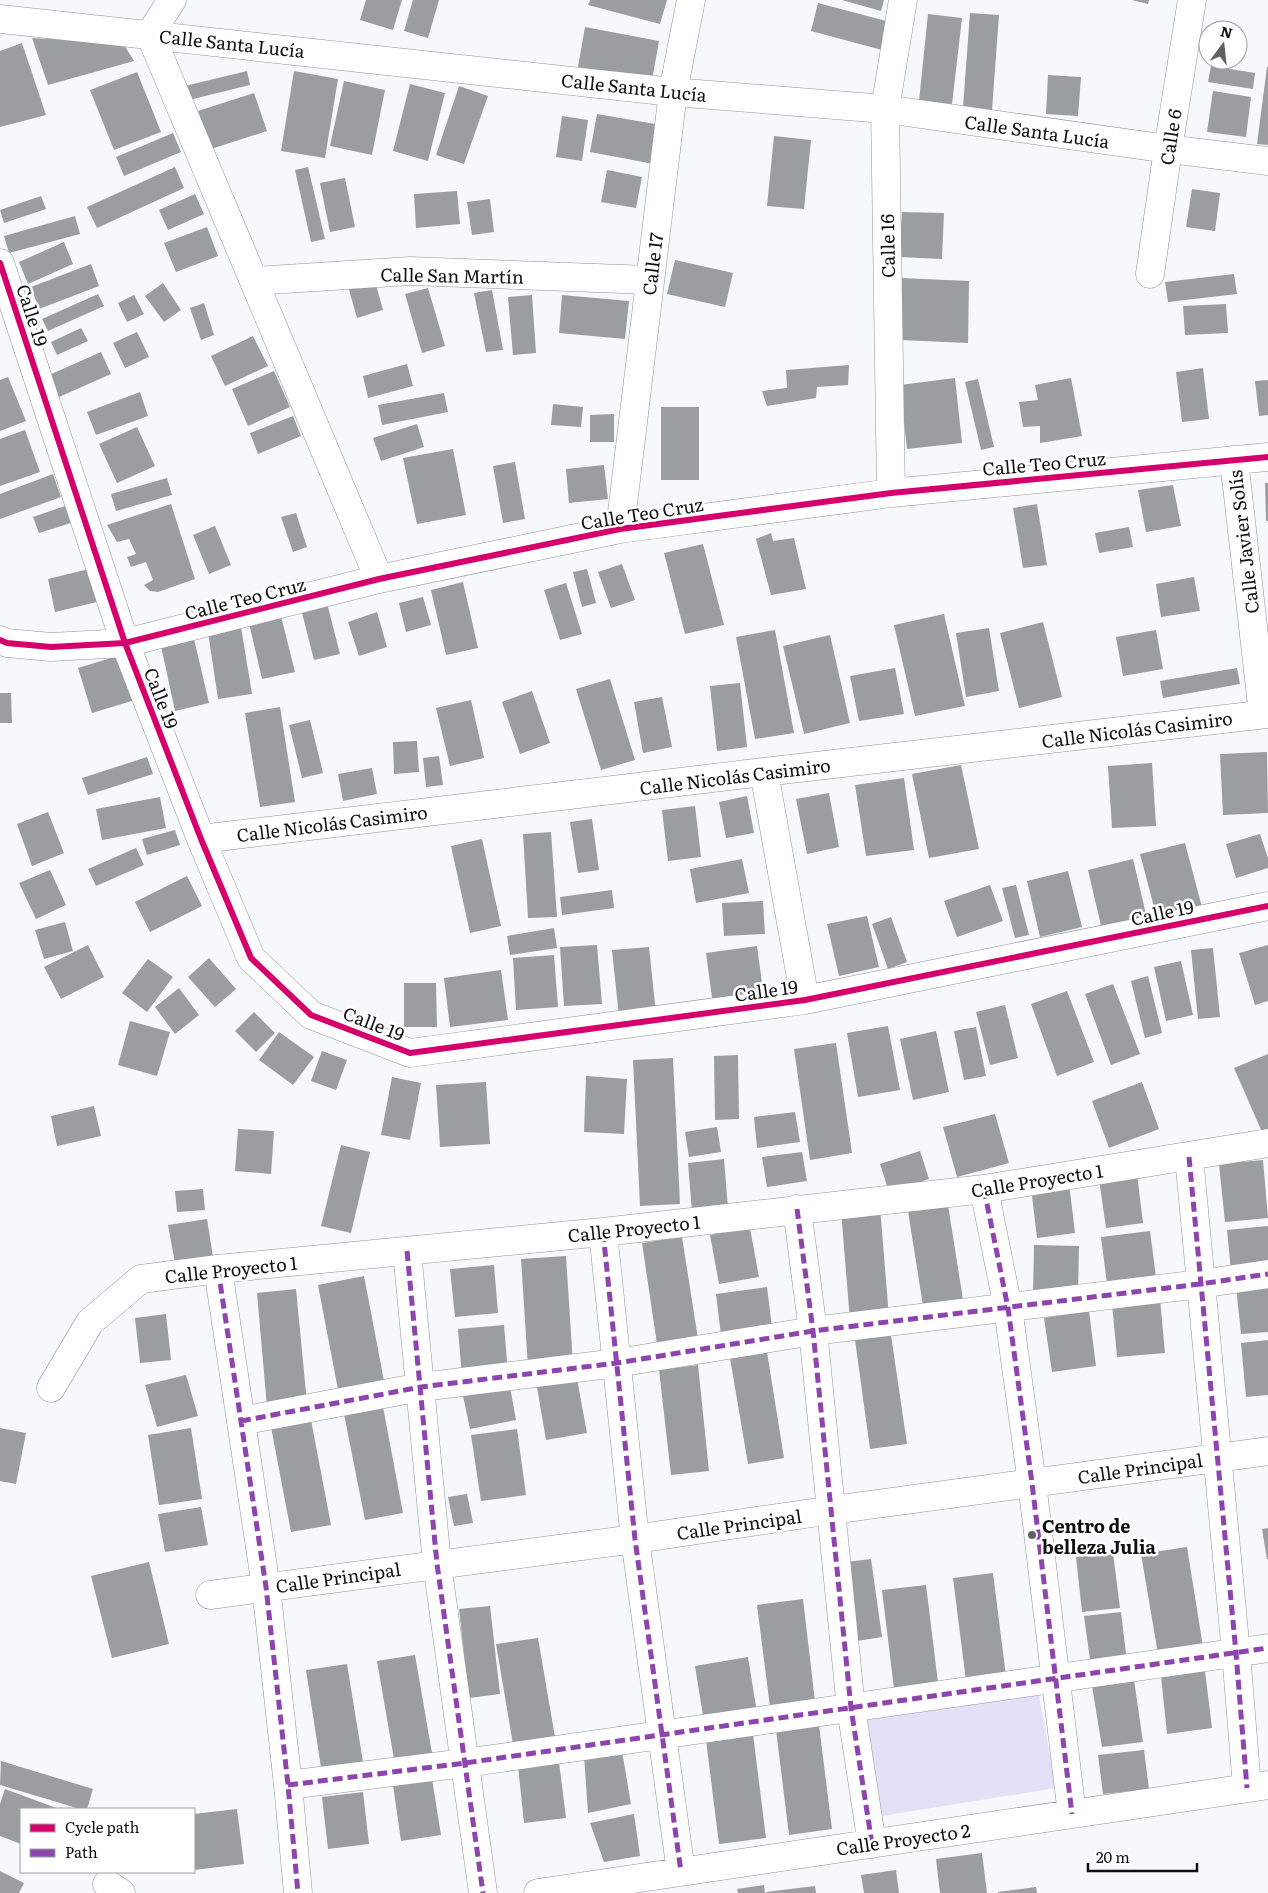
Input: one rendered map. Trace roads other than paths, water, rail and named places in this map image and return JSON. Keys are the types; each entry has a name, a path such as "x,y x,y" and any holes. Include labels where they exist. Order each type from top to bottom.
{"street":[{"path":"0,9 4,0"},
{"path":"172,0 150,34 379,579"},
{"name":"Calle 17","path":"620,529 673,92 691,0"},
{"name":"Calle 16","path":"891,493 885,109 903,0"},
{"name":"Calle 6","path":"1150,274 1192,0"},
{"name":"Calle Santa Lucía","path":"0,19 673,92 885,109 1168,149 1268,161"},
{"name":"Calle 19","path":"0,263 125,643 201,839 251,958 311,1015 410,1053 805,1000 1268,906"},
{"name":"Calle San Martín","path":"254,281 410,271 650,280"},
{"name":"Calle Teo Cruz","path":"0,640 7,643 51,647 125,643 379,579 620,529 891,493 1268,457"},
{"name":"Calle Javier Solís","path":"1234,460 1266,714"},
{"name":"Calle Nicolás Casimiro","path":"201,839 1266,714"},
{"path":"764,772 805,1000"},
{"name":"Calle Proyecto 1","path":"51,1388 90,1322 141,1279 218,1269 603,1232 984,1189 1268,1143"},
{"path":"1189,1157 1216,1458 1236,1653 1258,1786"},
{"path":"984,1189 1008,1308 1057,1678 1072,1814"},
{"path":"797,1209 813,1331 852,1708 872,1844"},
{"path":"603,1232 635,1539 681,1872"},
{"path":"407,1251 437,1564 483,1893"},
{"path":"218,1269 266,1587 298,1893"},
{"path":"242,1421 421,1387 617,1363 813,1331 1268,1274"},
{"name":"Calle Principal","path":"210,1595 635,1539 832,1510 1268,1451"},
{"path":"288,1785 465,1763 1268,1648"},
{"name":"Calle Proyecto 2","path":"538,1893 1258,1786"}],"place":[{"name":"Centro de belleza Julia","path":"1032,1535"}]}
